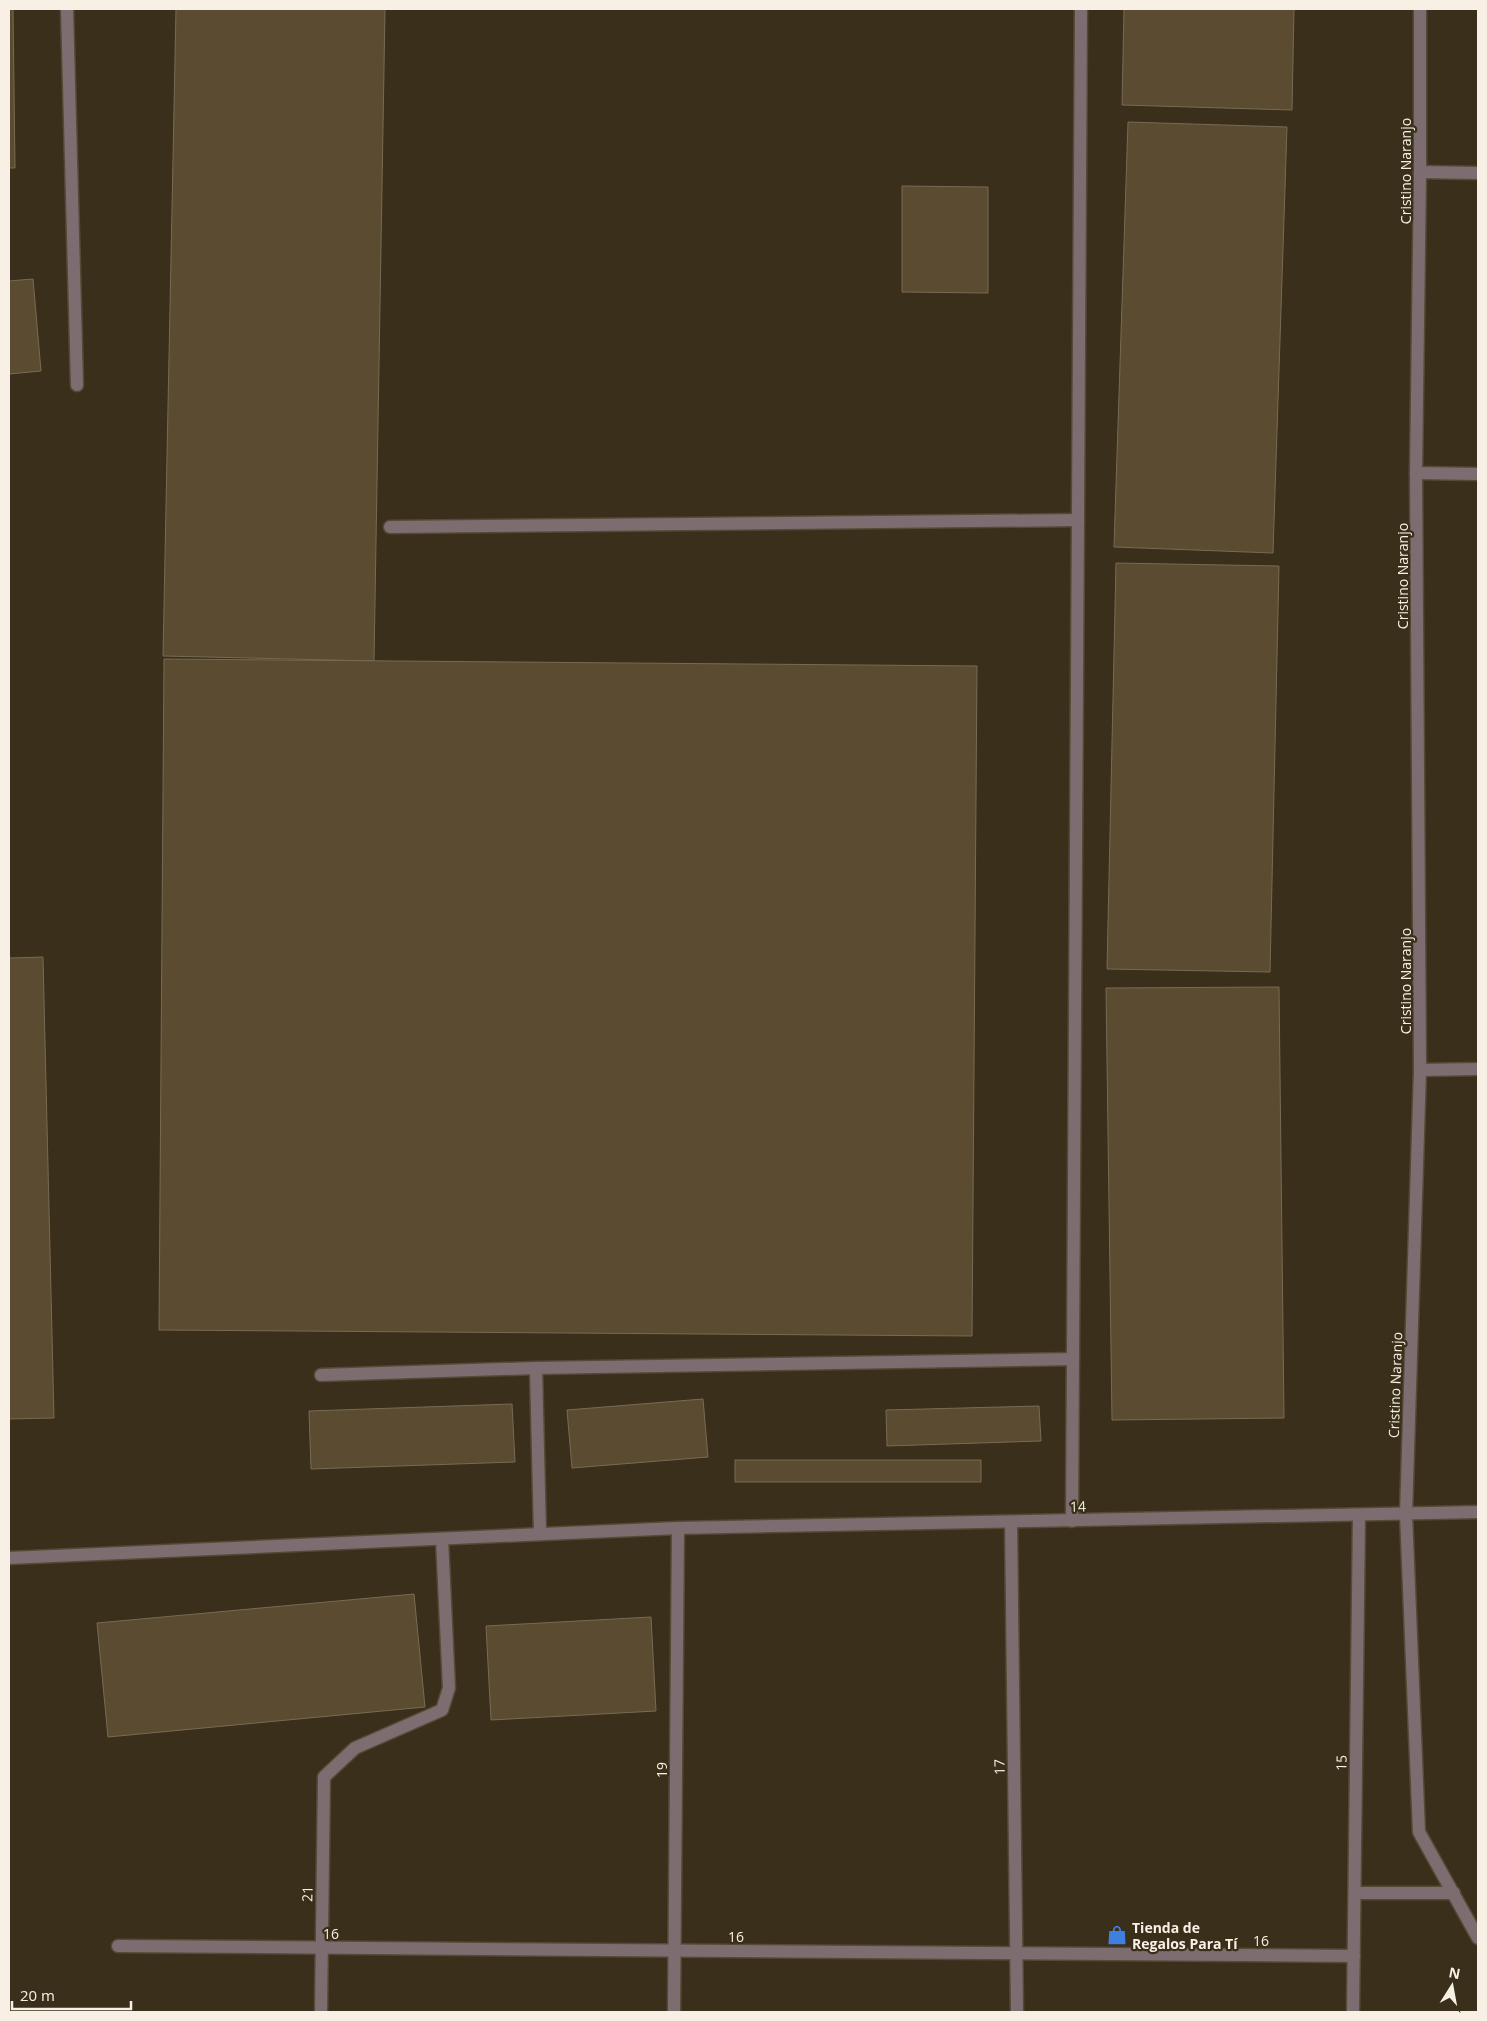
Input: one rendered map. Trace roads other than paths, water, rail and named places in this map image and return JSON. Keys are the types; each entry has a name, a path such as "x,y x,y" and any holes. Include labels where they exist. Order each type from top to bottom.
{"street":[{"path":"66,9 77,385"},
{"path":"1072,1521 1081,9"},
{"name":"Cristino Naranjo","path":"1420,9 1416,473 1420,1070 1406,1514 1419,1832 1478,1938"},
{"path":"1420,172 1478,173"},
{"path":"1416,473 1478,474"},
{"path":"390,527 1078,520"},
{"path":"1420,1070 1478,1069"},
{"path":"320,1374 536,1368 1073,1359"},
{"path":"536,1368 540,1534"},
{"name":"14","path":"9,1558 678,1528 1478,1512"},
{"name":"15","path":"1353,2012 1359,1515"},
{"name":"17","path":"1011,1522 1017,2012"},
{"name":"19","path":"674,2012 678,1528"},
{"name":"21","path":"321,2012 324,1776 355,1748 442,1710 449,1688 442,1539"},
{"path":"1355,1893 1454,1893"},
{"name":"16","path":"118,1946 1354,1956"}],"place":[{"name":"Tienda de Regalos Para Tí","path":"1117,1935"}]}
